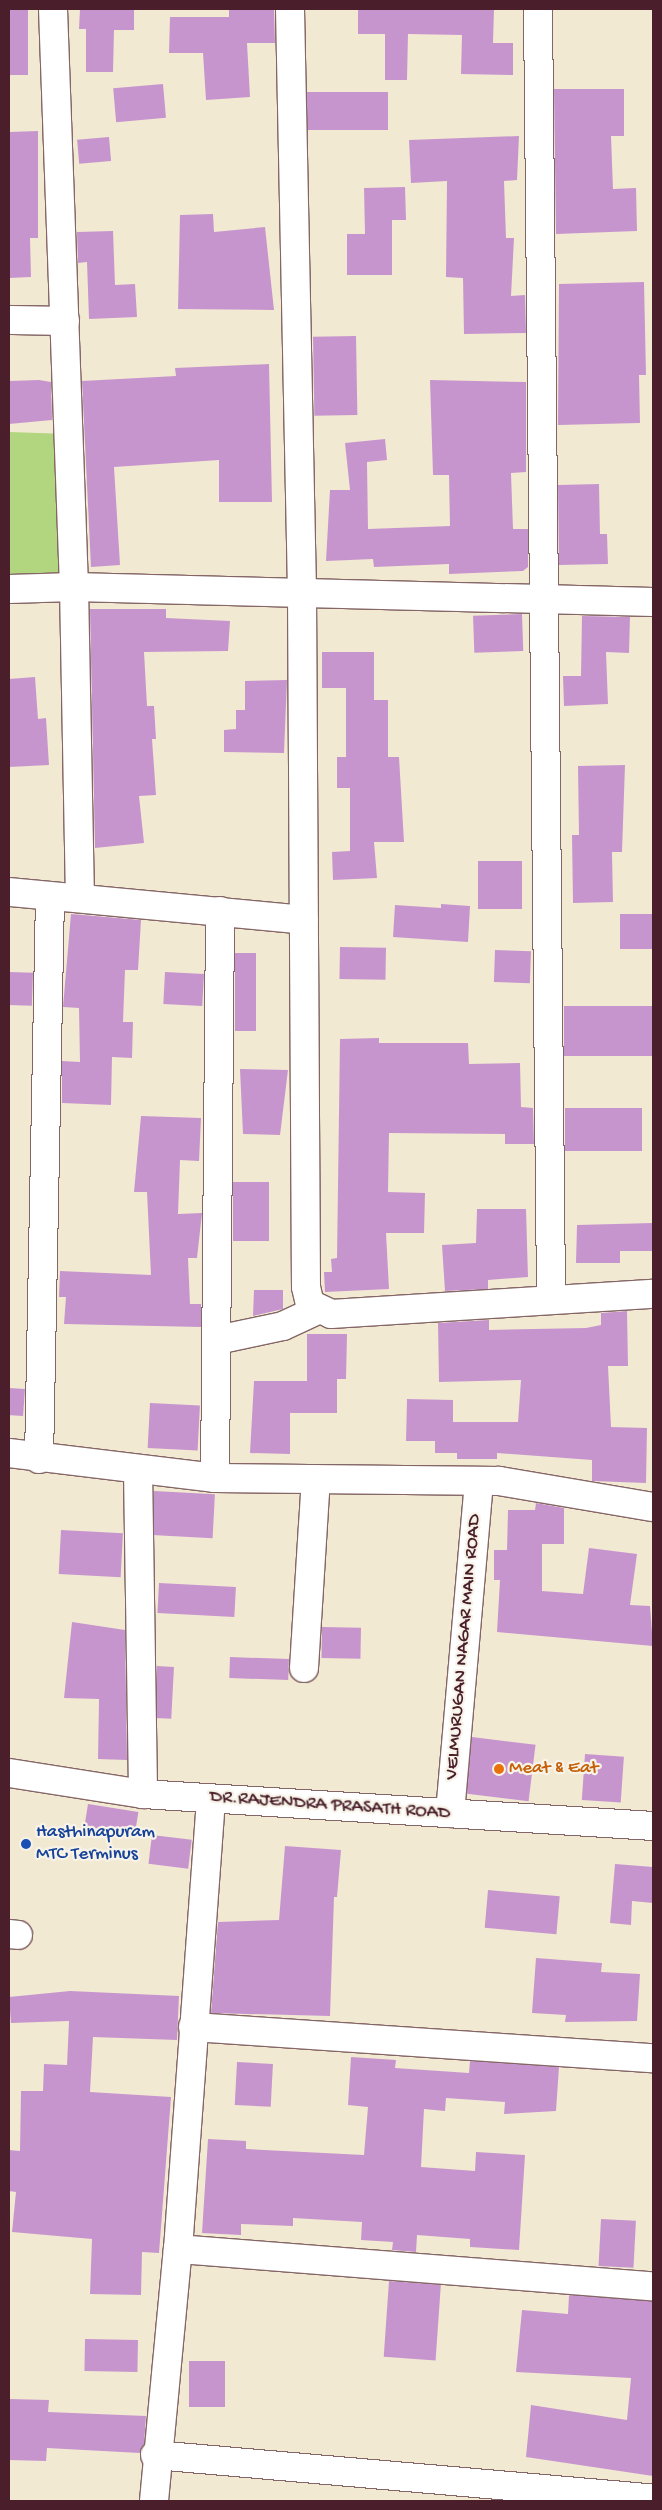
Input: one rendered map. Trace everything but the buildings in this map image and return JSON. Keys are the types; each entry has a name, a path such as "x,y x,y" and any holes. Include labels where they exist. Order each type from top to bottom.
{"street":[{"path":"53,9 74,587 80,898"},
{"path":"290,9 302,592 306,1286 310,1304 318,1310 331,1314 551,1297 653,1294"},
{"path":"538,9 551,1297"},
{"path":"9,320 65,322"},
{"path":"9,589 74,587 653,602"},
{"path":"9,892 304,920"},
{"path":"39,1459 50,897"},
{"path":"215,1478 220,911"},
{"path":"217,1340 283,1326 318,1310"},
{"path":"9,1453 39,1459 215,1478 479,1481 653,1507"},
{"path":"138,1471 143,1794"},
{"path":"304,1668 316,1479"},
{"name":"VELMURUGAN NAGAR MAIN ROAD","path":"450,1813 479,1481"},
{"name":"DR.RAJENDRA PRASATH ROAD","path":"9,1773 143,1794 653,1826"},
{"path":"154,2501 156,2455 178,2249 192,2027 211,1799"},
{"path":"192,2027 653,2058"},
{"path":"178,2249 653,2286"},
{"path":"156,2455 653,2500"}],"green space":[{"path":"9,432 69,434 63,591 9,589"}],"place":[{"name":"Meat & Eat","path":"499,1769"},
{"name":"Hasthinapuram MTC Terminus","path":"26,1844"}]}
